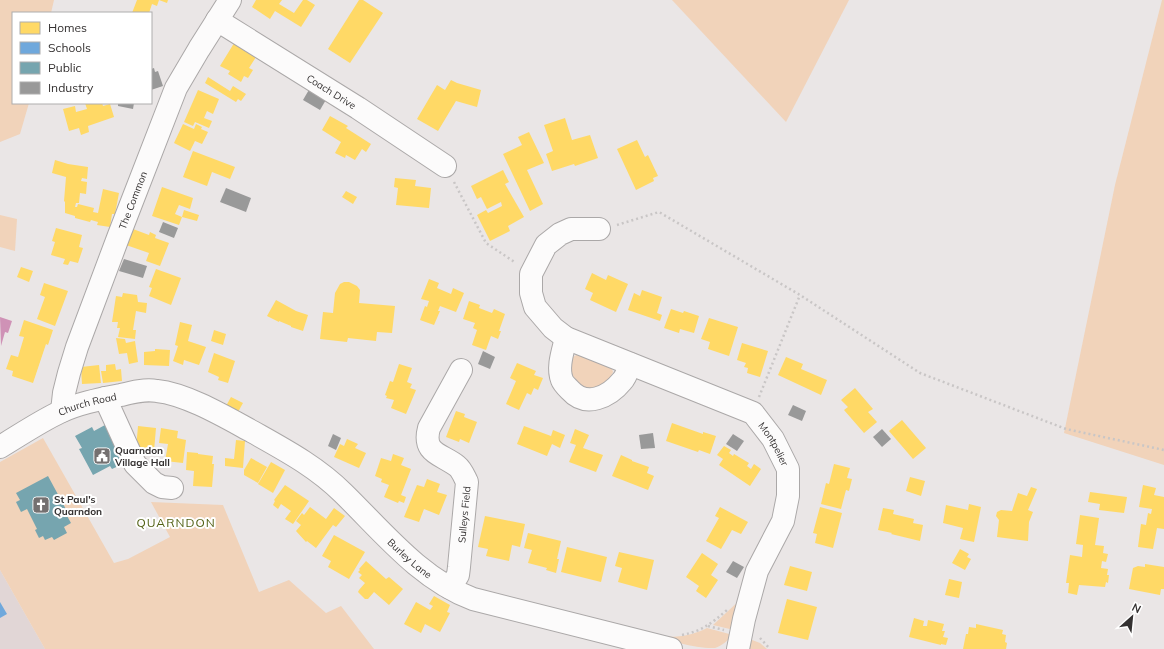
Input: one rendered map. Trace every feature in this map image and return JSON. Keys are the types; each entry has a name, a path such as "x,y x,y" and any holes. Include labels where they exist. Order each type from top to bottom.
{"street":[{"name":"The Common","path":"62,411 67,380 77,347 176,88 230,0"},
{"name":"Coach Drive","path":"217,20 358,108 445,166"},
{"name":"Montpelier","path":"607,228 572,230 560,234 546,245 531,274 531,293 535,307 553,328 566,338 753,413 773,439 788,469 788,496 782,521 757,571 744,619 738,649"},
{"path":"566,338 560,362 562,380 574,394 580,398 588,400 598,398 609,393 623,380 630,364"},
{"name":"Sulleys Field","path":"450,588 458,575 460,567 467,482 462,470 441,457 428,445 427,437 429,428 461,370"},
{"name":"Church Road","path":"0,446 62,411 105,398 137,391 156,390 183,398"},
{"path":"105,398 135,464 154,483 162,487 172,488"},
{"name":"Burley Lane","path":"183,398 227,418 297,456 342,491 403,553 421,569 459,593 473,599 643,645 673,642"}],"path":[{"path":"445,166 486,244 531,274"},
{"path":"607,228 659,212 800,295 920,373 1066,429 1164,450"},
{"path":"753,413 800,295"},
{"path":"673,642 704,628 730,607"}],"shaded area":[{"path":"0,0 54,0 51,12 12,12 12,104 29,104 20,134 0,142"},
{"path":"672,0 849,0 786,122"},
{"path":"1162,0 1164,0 1164,465 1064,433 1115,185"},
{"path":"0,215 17,219 15,251 0,247"},
{"path":"0,317 12,321 8,333 5,332 1,346"},
{"path":"578,354 611,366 613,372 609,380 597,388 578,389 569,372 573,357"},
{"path":"43,438 114,563 128,559 170,537 151,502 223,505 259,592 289,580 326,613 341,606 374,649 45,649 0,570 0,462"},
{"path":"0,570 45,649 0,649"},
{"path":"741,599 734,630 713,625"},
{"path":"707,628 733,635 718,647 708,648 691,646 649,635 664,637 678,636 693,634"},
{"path":"747,638 760,643 767,649 750,649"}],"building: Homes":[{"path":"137,0 159,0 157,6 152,4 149,12 132,12"},
{"path":"159,0 168,0 167,3"},
{"path":"256,0 282,0 279,4 294,13 303,0 307,0 315,5 301,27 275,11 270,19 252,7"},
{"path":"359,0 363,0 383,13 350,63 328,49"},
{"path":"236,40 245,46 243,50 256,57 249,68 253,70 248,78 244,76 241,82 228,74 230,71 220,66"},
{"path":"208,77 230,91 233,86 246,94 241,101 238,99 236,102 205,83"},
{"path":"451,80 481,90 477,107 456,101 438,131 417,119 437,85 445,90"},
{"path":"198,90 219,99 213,114 207,111 204,118 212,121 209,128 195,122 193,126 184,122"},
{"path":"85,104 102,104 103,106 110,104 114,117 88,126 89,132 81,135 79,128 69,131 63,109 75,106 76,112 87,109"},
{"path":"330,116 348,126 346,128 371,144 366,152 362,149 355,160 346,155 345,158 335,153 341,142 322,130"},
{"path":"565,118 572,140 590,135 598,158 575,166 574,164 552,171 546,154 553,151 544,125"},
{"path":"183,124 194,129 196,124 202,127 201,129 208,132 202,144 195,141 190,151 174,143"},
{"path":"529,132 544,163 527,170 543,204 530,211 503,154 522,145 518,137"},
{"path":"637,140 645,157 648,155 658,176 653,178 654,181 636,190 617,149"},
{"path":"193,151 235,167 230,179 212,172 207,186 183,177"},
{"path":"55,160 68,164 88,167 87,179 82,178 81,181 87,182 86,194 80,193 79,203 76,203 75,207 77,207 78,204 94,208 93,212 98,213 103,189 119,193 115,214 112,214 110,227 97,225 98,222 91,220 90,222 75,218 75,216 65,213 64,201 66,177 52,173"},
{"path":"503,170 509,182 505,184 524,217 508,226 510,231 490,241 477,215 486,210 488,213 502,206 501,202 487,209 481,197 477,199 471,186"},
{"path":"395,178 416,180 415,186 431,188 429,208 396,205 398,188 394,187"},
{"path":"162,187 193,198 190,209 179,205 175,214 182,217 179,225 152,216"},
{"path":"346,191 357,197 353,204 342,197"},
{"path":"184,210 199,215 197,221 182,217"},
{"path":"56,228 82,235 79,247 83,248 78,263 70,261 68,265 63,264 65,259 51,255 55,242 52,241"},
{"path":"133,229 149,235 150,232 156,235 155,238 169,243 160,266 146,261 149,253 126,245"},
{"path":"21,267 33,271 29,282 17,277"},
{"path":"156,269 181,278 171,305 149,296 152,288 149,287"},
{"path":"592,273 606,280 608,275 628,284 616,312 590,300 593,293 585,289"},
{"path":"429,279 439,283 437,288 451,294 453,288 464,293 456,312 440,306 438,311 440,311 434,325 420,320 425,306 427,307 429,301 421,299"},
{"path":"349,282 357,286 360,290 359,303 395,306 392,333 377,332 376,341 348,338 347,342 320,339 323,312 333,313 335,293 340,284"},
{"path":"44,283 68,291 55,326 37,319 45,297 40,295"},
{"path":"642,290 662,297 657,313 662,315 660,321 628,310 634,293 640,296"},
{"path":"123,293 137,295 138,302 147,303 146,313 136,311 133,330 136,330 135,339 118,337 120,328 117,328 118,322 112,322 116,296 122,297"},
{"path":"276,300 296,311 308,315 303,331 267,316"},
{"path":"469,301 480,305 479,308 492,313 494,309 505,314 498,339 491,336 486,350 472,345 477,330 473,328 475,323 463,319"},
{"path":"671,309 683,313 684,311 699,316 694,333 680,329 679,333 664,328"},
{"path":"709,318 738,327 729,356 708,349 710,342 701,339"},
{"path":"24,320 53,330 48,345 46,344 33,383 12,376 13,371 6,369 11,355 18,357 24,337 19,336"},
{"path":"180,322 192,325 188,341 206,347 199,365 184,360 183,365 173,361 178,346 175,345"},
{"path":"214,330 226,334 223,345 211,341"},
{"path":"116,338 125,339 126,343 135,341 138,362 129,364 127,353 119,354"},
{"path":"742,343 768,351 760,377 747,373 748,368 744,367 746,363 737,360"},
{"path":"155,349 170,350 169,366 144,365 144,352 155,351"},
{"path":"214,353 235,361 228,383 218,380 219,377 208,372"},
{"path":"786,357 803,364 801,369 827,380 821,395 778,375"},
{"path":"517,363 536,371 534,375 543,378 538,390 534,388 531,395 527,393 519,410 506,404 516,381 510,378"},
{"path":"115,364 116,370 121,369 122,381 103,383 101,371 106,371 106,365"},
{"path":"399,364 412,368 407,382 412,384 410,388 416,390 406,414 391,408 394,400 386,398 387,396 385,395 390,381 393,382"},
{"path":"99,365 101,383 82,384 81,367"},
{"path":"855,388 873,409 868,412 877,422 864,433 844,410 848,407 841,400"},
{"path":"231,397 243,403 238,412 226,406"},
{"path":"456,411 465,414 464,417 477,422 469,443 460,439 459,442 446,437"},
{"path":"902,420 926,448 913,459 889,431"},
{"path":"672,423 703,434 703,432 716,436 710,454 699,450 698,452 666,441"},
{"path":"138,426 156,428 154,451 136,449"},
{"path":"524,426 551,436 553,430 565,435 560,448 552,444 547,456 517,444"},
{"path":"161,428 178,431 177,438 186,440 183,463 165,461 168,444 159,443"},
{"path":"575,429 589,435 583,448 603,455 596,472 569,462 576,445 570,443"},
{"path":"347,439 358,444 355,448 366,453 359,468 334,457 340,444 344,446"},
{"path":"236,440 245,441 243,468 225,466 225,458 234,459"},
{"path":"724,446 731,450 729,453 733,456 734,454 749,463 747,466 751,469 754,464 761,469 750,486 719,465 723,459 717,455"},
{"path":"187,452 213,456 212,464 214,464 212,487 193,486 194,471 186,470"},
{"path":"393,454 404,458 401,465 411,469 401,495 406,497 404,503 399,501 398,503 384,497 389,485 381,482 382,479 375,476 381,458 391,461"},
{"path":"621,455 649,467 647,473 654,476 648,490 612,476"},
{"path":"251,458 267,467 258,483 244,475 244,470"},
{"path":"271,462 285,470 273,493 258,484"},
{"path":"834,464 850,468 847,478 852,479 849,491 846,490 841,509 821,504 826,483 829,484"},
{"path":"910,477 925,481 921,496 906,491"},
{"path":"427,479 440,484 437,492 447,495 439,515 424,509 419,522 404,517 417,485 424,487"},
{"path":"285,485 309,501 293,524 285,519 291,511 281,504 278,509 273,505 274,500"},
{"path":"1143,485 1156,488 1154,495 1164,497 1164,529 1157,528 1153,549 1138,547 1141,524 1146,525 1148,513 1151,514 1152,509 1139,507"},
{"path":"1031,487 1037,489 1028,510 1033,512 1029,522 1028,541 997,537 999,520 996,516 997,512 1001,510 1012,511 1018,493 1027,496"},
{"path":"1090,492 1127,497 1124,513 1099,510 1100,504 1088,502"},
{"path":"969,504 981,507 974,542 960,539 963,528 943,523 946,505 968,510"},
{"path":"310,507 326,519 334,508 345,516 336,527 333,525 316,548 307,541 306,542 296,531 301,525 296,521 302,513 304,515"},
{"path":"720,507 748,522 741,534 732,530 721,549 706,541 719,518 715,516"},
{"path":"820,507 842,513 833,548 815,543 817,534 813,533"},
{"path":"883,508 894,510 893,514 914,519 913,523 923,525 920,541 878,530"},
{"path":"1080,515 1099,518 1095,545 1104,546 1103,553 1108,554 1106,562 1102,561 1101,568 1108,569 1107,575 1109,575 1108,583 1106,582 1105,587 1079,585 1077,595 1068,593 1069,583 1066,583 1070,555 1082,557 1083,545 1076,544"},
{"path":"485,516 525,524 520,547 512,545 509,561 486,556 488,549 478,547"},
{"path":"528,533 561,541 556,573 546,570 547,568 528,563 532,550 524,548"},
{"path":"334,535 365,552 349,579 328,567 331,561 322,556"},
{"path":"567,547 607,557 601,582 561,572"},
{"path":"960,549 969,554 967,557 971,559 965,570 952,563"},
{"path":"619,552 654,560 647,590 618,582 622,568 615,566"},
{"path":"702,553 718,564 711,575 718,580 706,598 696,591 699,586 686,577"},
{"path":"366,561 386,579 389,577 403,589 389,605 374,592 368,599 365,599 358,592 365,583 359,578 362,575 358,572"},
{"path":"1145,564 1164,567 1164,589 1161,589 1160,595 1129,589 1133,568 1138,566 1145,567"},
{"path":"790,566 812,572 807,591 784,585"},
{"path":"949,579 962,582 959,598 945,595"},
{"path":"434,596 450,605 447,612 450,613 440,632 425,624 421,633 404,624 416,602 430,610 433,606 429,604"},
{"path":"787,599 817,607 808,640 778,633"},
{"path":"914,618 924,621 923,626 927,626 928,620 944,624 942,631 945,631 943,637 948,638 946,645 909,637"},
{"path":"976,624 1003,630 1002,634 1006,635 1006,649 963,649 969,627 976,628"}],"building: Schools":[{"path":"0,602 7,614 0,618"}],"building: Public":[{"name":"Quarndon Village Hall","path":"105,425 125,463 112,469 110,466 93,475 79,449 82,448 75,436 92,427 94,431"},
{"name":"St Paul's Quarndon","path":"48,476 68,513 66,514 71,523 64,527 67,533 54,540 52,537 45,540 43,536 39,538 35,530 37,529 27,509 21,512 16,502 20,500 16,493"}],"building: Industry":[{"path":"154,68 155,72 158,71 163,86 152,90 152,69"},
{"path":"310,88 327,98 320,110 303,100"},
{"path":"118,104 134,104 133,109 118,106"},
{"path":"226,188 251,198 246,212 220,202"},
{"path":"163,222 178,228 174,238 159,232"},
{"path":"124,259 147,266 143,278 119,271"},
{"path":"483,351 495,357 490,369 478,364"},
{"path":"793,405 806,411 802,421 788,415"},
{"path":"882,429 891,439 882,447 873,437"},
{"path":"653,433 655,448 641,449 639,435"},
{"path":"333,434 341,438 336,450 328,446"},
{"path":"733,434 744,441 737,451 726,444"},
{"path":"733,561 744,567 737,578 726,572"}],"place":[{"name":"Quarndon Village Hall","path":"102,456"},
{"name":"St Paul's Quarndon","path":"41,505"}],"district":[{"name":"QUARNDON","path":"176,523"}]}
